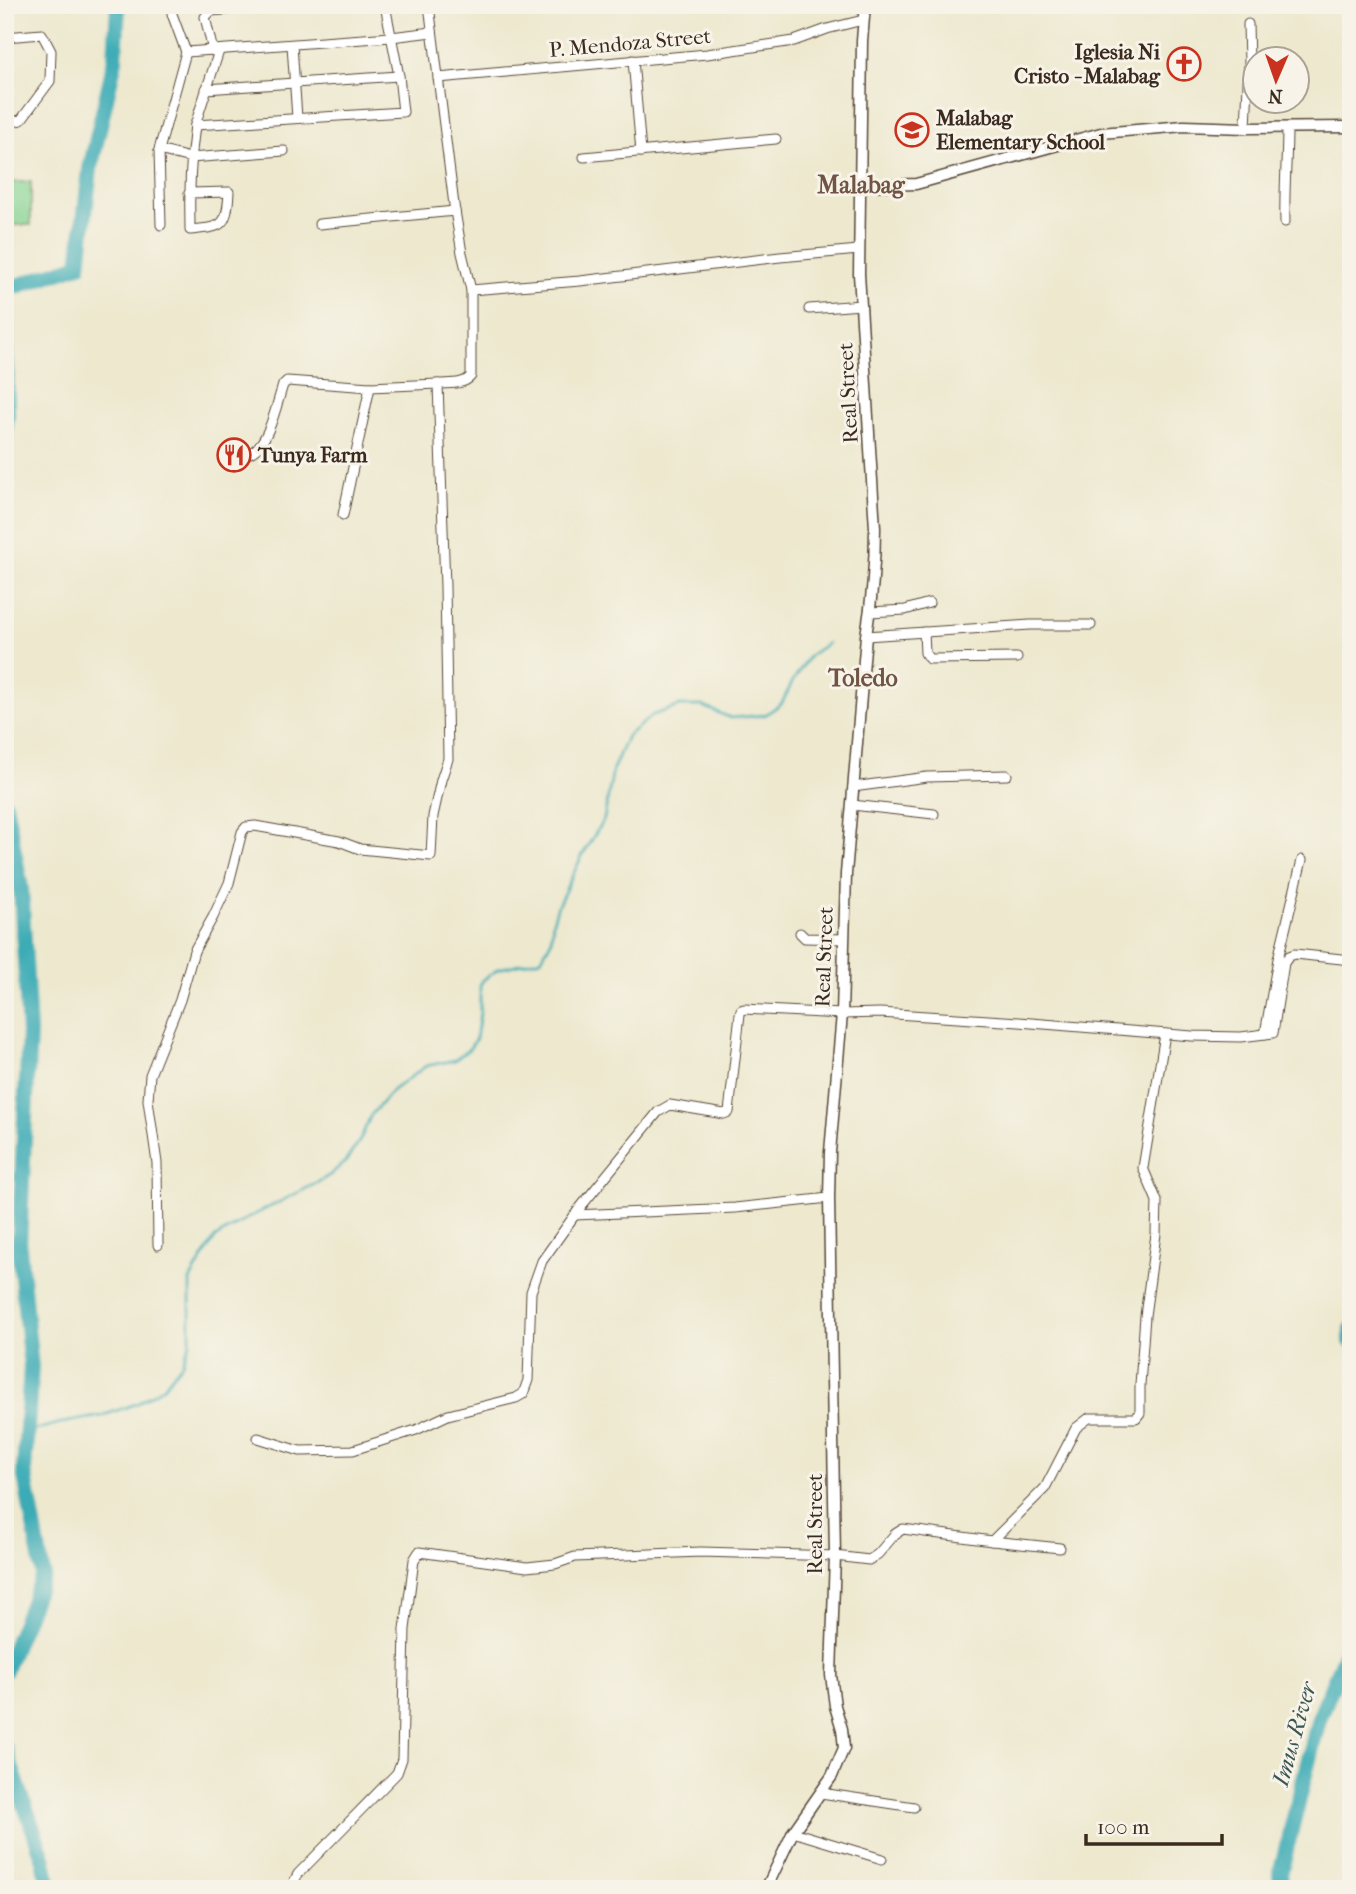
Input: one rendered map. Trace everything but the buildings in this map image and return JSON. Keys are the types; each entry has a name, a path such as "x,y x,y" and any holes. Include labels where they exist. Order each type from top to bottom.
{"street":[{"path":"189,193 229,192 224,220 214,228 190,230 189,193 190,158 195,125 216,51 205,17 211,11 291,5"},
{"path":"195,125 403,112 385,5"},
{"path":"236,455 250,453 259,447 266,436 287,381 370,387 461,383 471,376 471,290 455,211 429,5"},
{"name":"Real Street","path":"766,1889 793,1832 832,1776 844,1748 831,1675 835,1556 829,1198 831,1131 842,1014 846,874 866,636 875,566 859,250 863,20 866,5"},
{"path":"161,225 159,150 186,52 172,14"},
{"name":"P. Mendoza Street","path":"439,78 707,54 793,41 863,20"},
{"path":"1246,128 1248,24"},
{"path":"186,52 432,32"},
{"path":"5,37 42,34 51,51 50,81 21,120 5,123"},
{"path":"292,45 297,118"},
{"path":"633,60 641,152"},
{"path":"206,89 399,76"},
{"path":"860,186 916,184 1101,133 1184,127 1351,127"},
{"path":"1285,222 1287,128"},
{"path":"583,158 776,139"},
{"path":"159,150 190,158 284,151"},
{"path":"319,224 455,211"},
{"path":"471,290 580,281 859,250"},
{"path":"809,309 862,305"},
{"path":"158,1245 157,1163 148,1100 150,1075 180,1000 194,951 229,883 242,832 246,827 255,826 339,841 360,849 430,856 433,817 448,759 438,384"},
{"path":"343,515 370,387"},
{"path":"870,612 905,610 929,603"},
{"path":"866,636 1030,625 1091,625"},
{"path":"924,632 925,653 929,659 1017,658"},
{"path":"853,787 928,777 1007,775"},
{"path":"852,805 934,814"},
{"path":"1265,1034 1278,959 1301,860"},
{"path":"800,933 805,938 844,939"},
{"path":"258,1438 300,1451 353,1450 416,1430 448,1415 523,1394 528,1381 531,1292 542,1261 575,1216 665,1106 724,1115 729,1112 741,1010 880,1013 1192,1037 1241,1037 1273,1033 1284,963 1289,956 1295,954 1351,960"},
{"path":"992,1541 1045,1488 1076,1428 1089,1418 1136,1418 1140,1413 1145,1316 1156,1234 1157,1201 1143,1168 1165,1034"},
{"path":"575,1216 736,1208 829,1198"},
{"path":"290,1889 298,1874 397,1773 400,1766 405,1629 414,1560 419,1552 527,1567 555,1564 575,1557 701,1552 869,1559 878,1554 895,1534 903,1530 1060,1548"},
{"path":"821,1793 914,1807"},
{"path":"793,1832 882,1858"}],"green space":[{"path":"7,182 31,182 31,225 7,225"}],"waterway":[{"path":"5,435 5,290 79,265 90,169 115,60 118,5"},
{"path":"27,1432 102,1416 138,1403 163,1387 182,1363 190,1343 190,1280 215,1238 330,1175 346,1161 360,1140 371,1115 393,1090 426,1066 455,1060 470,1048 476,1038 480,1013 480,985 483,980 498,969 541,959 551,941 558,905 604,819 613,769 627,736 653,715 680,706 702,706 731,718 765,715 782,703 809,656 828,643"},
{"path":"5,804 21,888 29,1033 19,1247 31,1367 24,1471 43,1575 5,1670"},
{"name":"Imus River","path":"1351,1330 1351,1341"},
{"name":"Imus River","path":"1282,1889 1280,1874 1319,1719 1351,1635"},
{"path":"5,1749 44,1860 50,1889"}],"place":[{"name":"Iglesia Ni Cristo - Malabag","path":"1184,64"},
{"name":"Malabag Elementary School","path":"912,130"},
{"name":"Tunya Farm","path":"234,455"}],"district":[{"name":"Malabag","path":"861,185"},
{"name":"Toledo","path":"863,678"}]}
